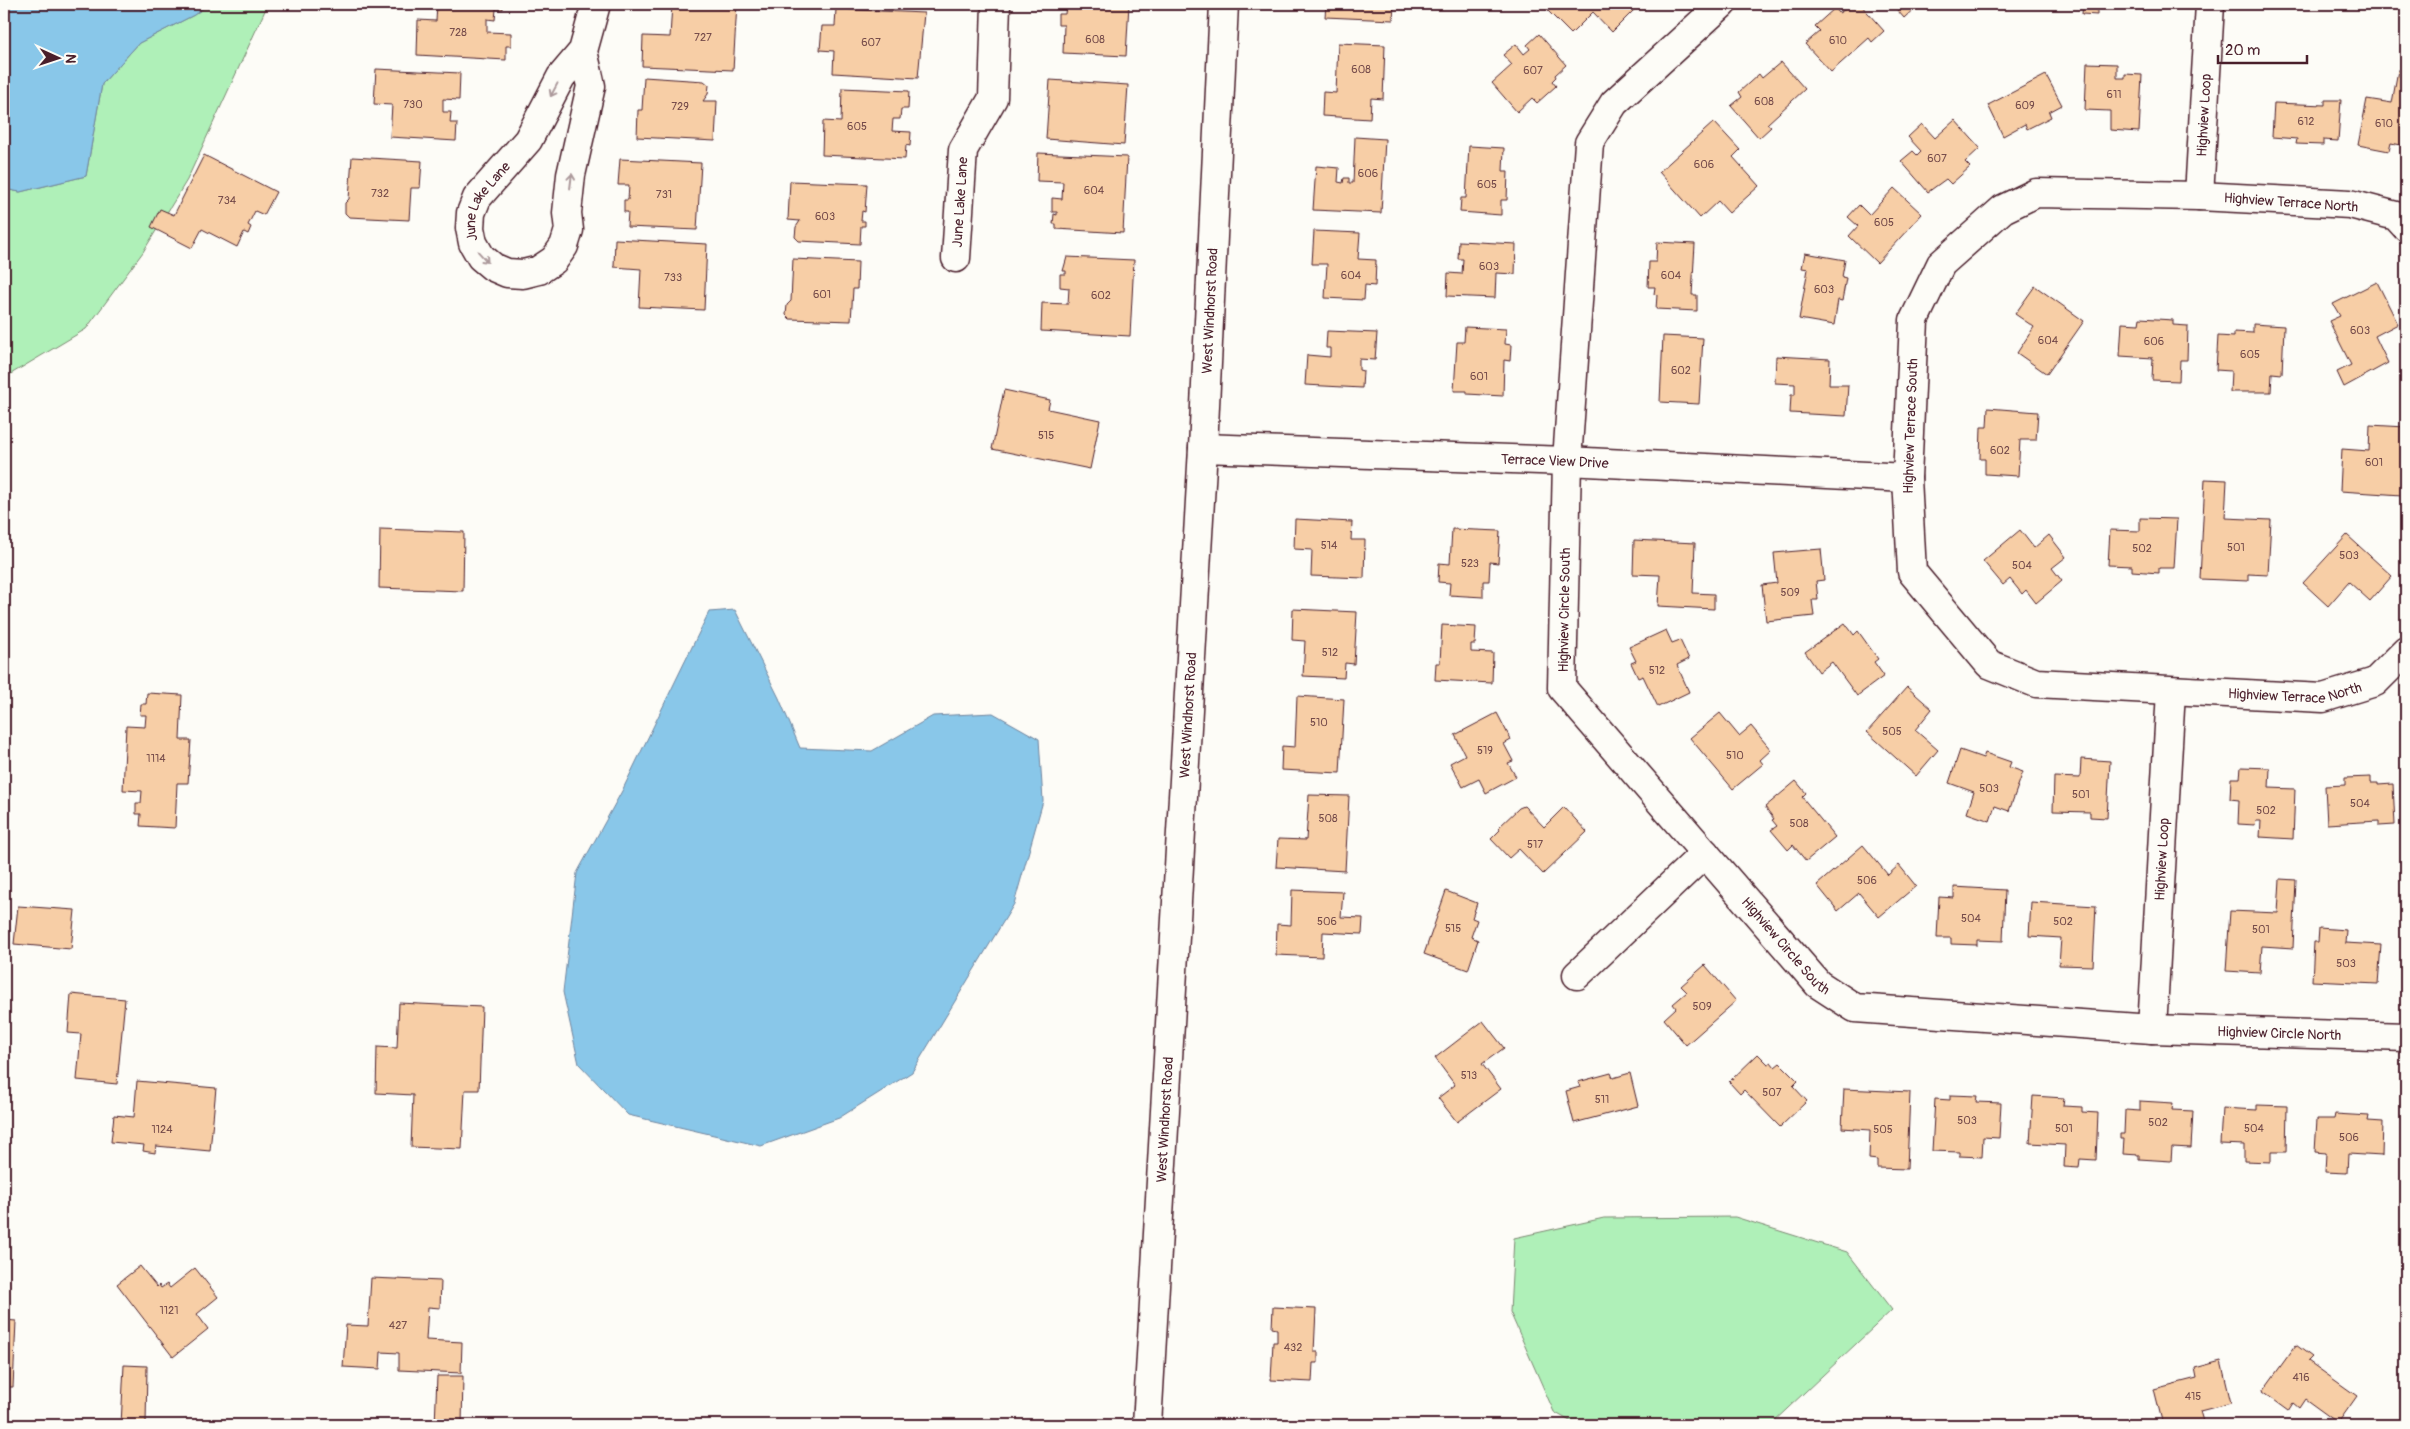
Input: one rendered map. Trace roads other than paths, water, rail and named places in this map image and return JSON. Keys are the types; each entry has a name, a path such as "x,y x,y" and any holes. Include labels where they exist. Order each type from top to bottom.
{"street":[{"name":"June Lake Lane","path":"583,51 591,86 571,175 568,230 564,246 554,260 539,270 523,274 507,273 493,267 477,250 470,228 471,213 477,198 528,140 561,77 583,51 596,4"},
{"name":"June Lake Lane","path":"956,258 963,150 993,98 996,4"},
{"name":"West Windhorst Road","path":"1147,1425 1203,448 1224,4"},
{"name":"Highview Circle South","path":"1722,4 1614,103 1589,143 1567,461 1562,688 1818,984 1855,1008 2152,1028"},
{"name":"Highview Loop","path":"2199,196 2210,4"},
{"name":"Highview Terrace South","path":"2171,691 2036,684 1989,664 1912,572 1907,478 1914,320 1941,264 2003,210 2036,193 2199,196"},
{"name":"Highview Terrace North","path":"2199,196 2350,204 2396,216 2406,227"},
{"name":"Terrace View Drive","path":"1203,448 1567,461 1907,478"},
{"name":"Highview Terrace North","path":"2171,691 2322,698 2375,682 2406,651"},
{"name":"Highview Loop","path":"2152,1028 2171,691"},
{"path":"1577,975 1705,853"},
{"name":"Highview Circle North","path":"2152,1028 2406,1037"}],"water":[{"path":"4,4 209,4 194,15 139,43 102,84 86,176 20,192 4,189"},
{"path":"735,610 779,698 800,748 872,751 933,716 993,713 1039,739 1043,801 1014,904 912,1072 839,1118 761,1146 628,1115 579,1064 563,992 577,873 622,791 709,612"}]}
